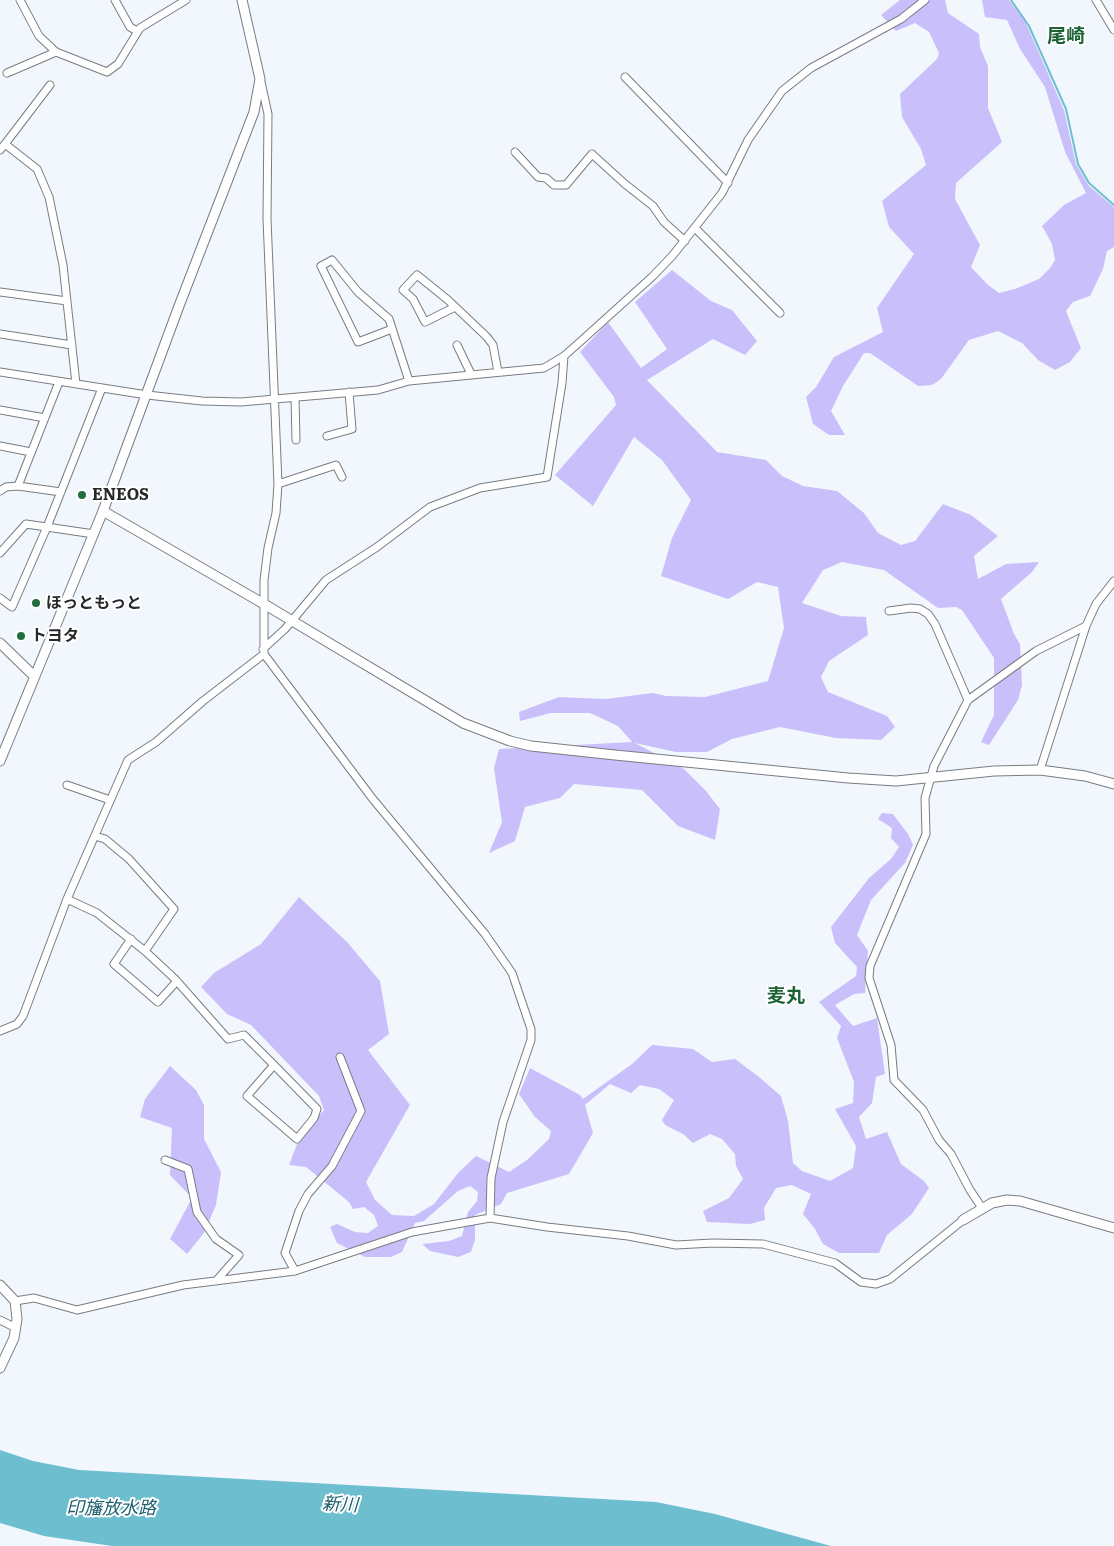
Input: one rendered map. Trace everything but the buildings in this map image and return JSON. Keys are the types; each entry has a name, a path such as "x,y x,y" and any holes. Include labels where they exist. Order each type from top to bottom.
{"street":[{"path":"20,0 39,36 56,52 106,72 118,64 138,31 186,0"},
{"path":"115,0 130,27 138,31"},
{"path":"242,0 268,114 267,219 278,484 276,512 268,548 264,580 264,652 372,798 485,934 512,973 531,1029 531,1040 503,1122 491,1178 490,1218"},
{"path":"0,372 147,395 202,400 275,400 378,390 409,381 544,368 564,356 653,276 684,241 728,183 752,134 782,91 811,68 901,19 925,0"},
{"path":"1096,0 1109,18 1114,30"},
{"path":"7,73 56,52"},
{"path":"625,77 728,183"},
{"path":"0,761 103,511 254,112 260,80"},
{"path":"50,85 2,147 37,169 44,181 58,236 76,384"},
{"path":"514,152 538,177 546,178 554,185 566,185 592,154 653,206 664,222 684,241"},
{"path":"695,228 780,313"},
{"path":"392,329 358,342 320,266 332,260 358,292 389,319 409,381"},
{"path":"455,307 425,322 413,300 403,290 418,275 455,307 493,344 498,372"},
{"path":"0,292 67,301"},
{"path":"0,334 72,345"},
{"path":"457,345 471,374"},
{"path":"0,1031 18,1024 23,1016 66,899 128,760 156,742 202,701 264,652 326,580 377,547 430,507 480,488 547,477 562,383 564,356"},
{"path":"18,486 59,382"},
{"path":"0,598 12,607 47,527 102,388"},
{"path":"327,436 352,428 349,392"},
{"path":"295,398 296,440"},
{"path":"0,410 45,418"},
{"path":"0,446 31,452"},
{"path":"278,484 336,465 342,478"},
{"path":"0,491 6,487 18,486 61,492"},
{"path":"103,511 264,604 463,723 510,741 531,746 751,770 896,781 994,771 1040,770 1085,776 1114,784"},
{"path":"1,549 26,524 94,534"},
{"path":"1040,770 1086,626 1096,604 1114,581"},
{"path":"889,611 911,608 920,609 928,614 935,624 968,700"},
{"path":"982,1208 970,1190 960,1169 938,1140 923,1110 894,1080 891,1045 869,978 870,966 926,834 925,798 930,778 949,734 968,700 1036,651 1086,626"},
{"path":"0,643 34,676"},
{"path":"67,785 110,800"},
{"path":"95,836 105,839 129,859 174,909 145,951"},
{"path":"66,899 97,913 131,939 177,982 228,1039 244,1035 274,1065 317,1109 314,1118 297,1139 247,1096 274,1065"},
{"path":"131,939 114,964 158,1002 177,982"},
{"path":"295,1271 285,1253 298,1211 308,1194 332,1166 361,1112 340,1057"},
{"path":"165,1160 188,1169 197,1212 216,1239 239,1256 216,1281"},
{"path":"15,1301 34,1298 77,1310 154,1291 295,1271 412,1232 490,1218 548,1228 628,1236 676,1245 713,1243 763,1244 835,1263 866,1284 890,1279 963,1220 982,1208 1007,1200 1020,1201 1114,1228"},
{"path":"0,1285 15,1301 16,1328 0,1368"},
{"path":"0,1320 16,1328"}],"shaded area":[{"path":"900,0 945,0 948,13 979,34 980,47 988,66 988,108 1002,142 956,183 955,199 980,245 971,267 987,284 999,293 1015,289 1039,279 1055,260 1052,244 1042,226 1064,205 1086,193 1065,152 1045,87 1020,49 1007,20 985,17 982,0 1009,0 1025,21 1064,110 1076,164 1089,186 1114,207 1114,247 1107,251 1103,269 1090,296 1073,302 1066,311 1081,348 1070,362 1055,370 1038,360 1022,343 998,331 969,340 941,379 932,385 918,386 870,353 864,353 843,386 831,411 845,435 829,435 813,424 806,397 816,387 834,357 883,332 877,308 914,254 889,227 882,201 926,165 921,149 902,117 900,94 937,59 939,53 929,32 915,23 896,31 881,15"},
{"path":"672,270 711,301 732,310 757,341 745,355 713,339 647,380 717,452 766,460 782,476 803,486 837,491 864,513 878,533 901,545 915,541 943,504 971,515 998,536 974,556 978,579 1006,564 1039,562 1032,572 1001,599 1014,634 1020,644 1022,685 1018,700 989,745 981,742 994,715 994,658 962,610 956,607 938,608 884,570 842,562 823,570 802,603 841,616 866,617 868,635 829,661 821,677 828,692 887,716 895,727 881,740 836,738 780,727 732,739 707,752 676,752 635,743 684,769 706,791 720,809 715,840 678,826 642,790 574,784 560,798 525,807 515,841 489,853 502,822 494,768 499,749 632,742 618,726 590,713 551,713 520,721 519,712 559,697 606,699 653,693 666,696 705,697 768,681 784,628 778,587 757,582 728,599 661,576 672,538 691,500 662,460 634,437 593,506 555,475 616,405 614,397 580,352 608,322 641,368 667,349 635,302"},
{"path":"882,813 893,814 908,834 913,845 905,863 871,900 857,935 868,951 865,993 854,994 835,1005 853,1026 877,1018 885,1074 876,1077 872,1103 859,1117 866,1139 887,1132 901,1164 924,1181 929,1188 912,1214 887,1235 879,1253 839,1253 823,1244 815,1229 803,1214 811,1194 792,1185 776,1188 764,1208 765,1220 750,1224 707,1222 703,1211 729,1198 743,1179 736,1166 735,1154 722,1139 710,1134 693,1143 683,1134 665,1125 662,1120 674,1100 659,1089 640,1085 631,1093 610,1084 585,1105 593,1133 569,1174 507,1193 501,1204 475,1215 475,1240 471,1252 458,1257 430,1251 422,1244 449,1241 462,1236 468,1212 477,1201 478,1192 470,1186 458,1191 424,1221 415,1223 402,1252 391,1257 365,1257 337,1243 330,1227 337,1224 355,1232 368,1233 378,1226 374,1215 364,1207 353,1209 349,1202 306,1167 289,1165 297,1144 324,1110 319,1096 251,1025 227,1014 201,987 214,973 261,944 299,897 347,942 380,981 389,1034 368,1050 410,1105 366,1182 375,1200 392,1215 414,1216 434,1204 458,1173 476,1156 509,1172 527,1160 549,1139 551,1131 535,1117 519,1094 530,1068 580,1095 583,1099 632,1064 652,1045 693,1049 712,1062 735,1059 759,1077 781,1096 788,1121 793,1163 802,1171 830,1181 853,1168 856,1146 835,1109 853,1103 854,1082 837,1038 841,1026 819,1002 856,976 857,967 835,943 831,927 869,878 891,859 899,847 891,838 892,828 878,819"},
{"path":"170,1066 196,1090 204,1105 204,1139 221,1172 216,1205 204,1233 187,1254 170,1239 192,1198 170,1175 172,1128 140,1117 145,1099"}],"water":[{"name":"印旛放水路","path":"0,1450 33,1461 79,1470 656,1502 715,1514 831,1546 112,1546 44,1536 0,1523"}],"waterway":[{"path":"1011,0 1029,26 1066,109 1078,164 1089,183 1114,205"}],"place":[{"name":"ENEOS","path":"82,495"},
{"name":"ほっともっと","path":"36,603"},
{"name":"トヨタ","path":"21,636"}],"district":[{"name":"尾崎","path":"1066,36"},
{"name":"麦丸","path":"786,996"}],"water label":[{"name":"新川","path":"340,1505"}]}
